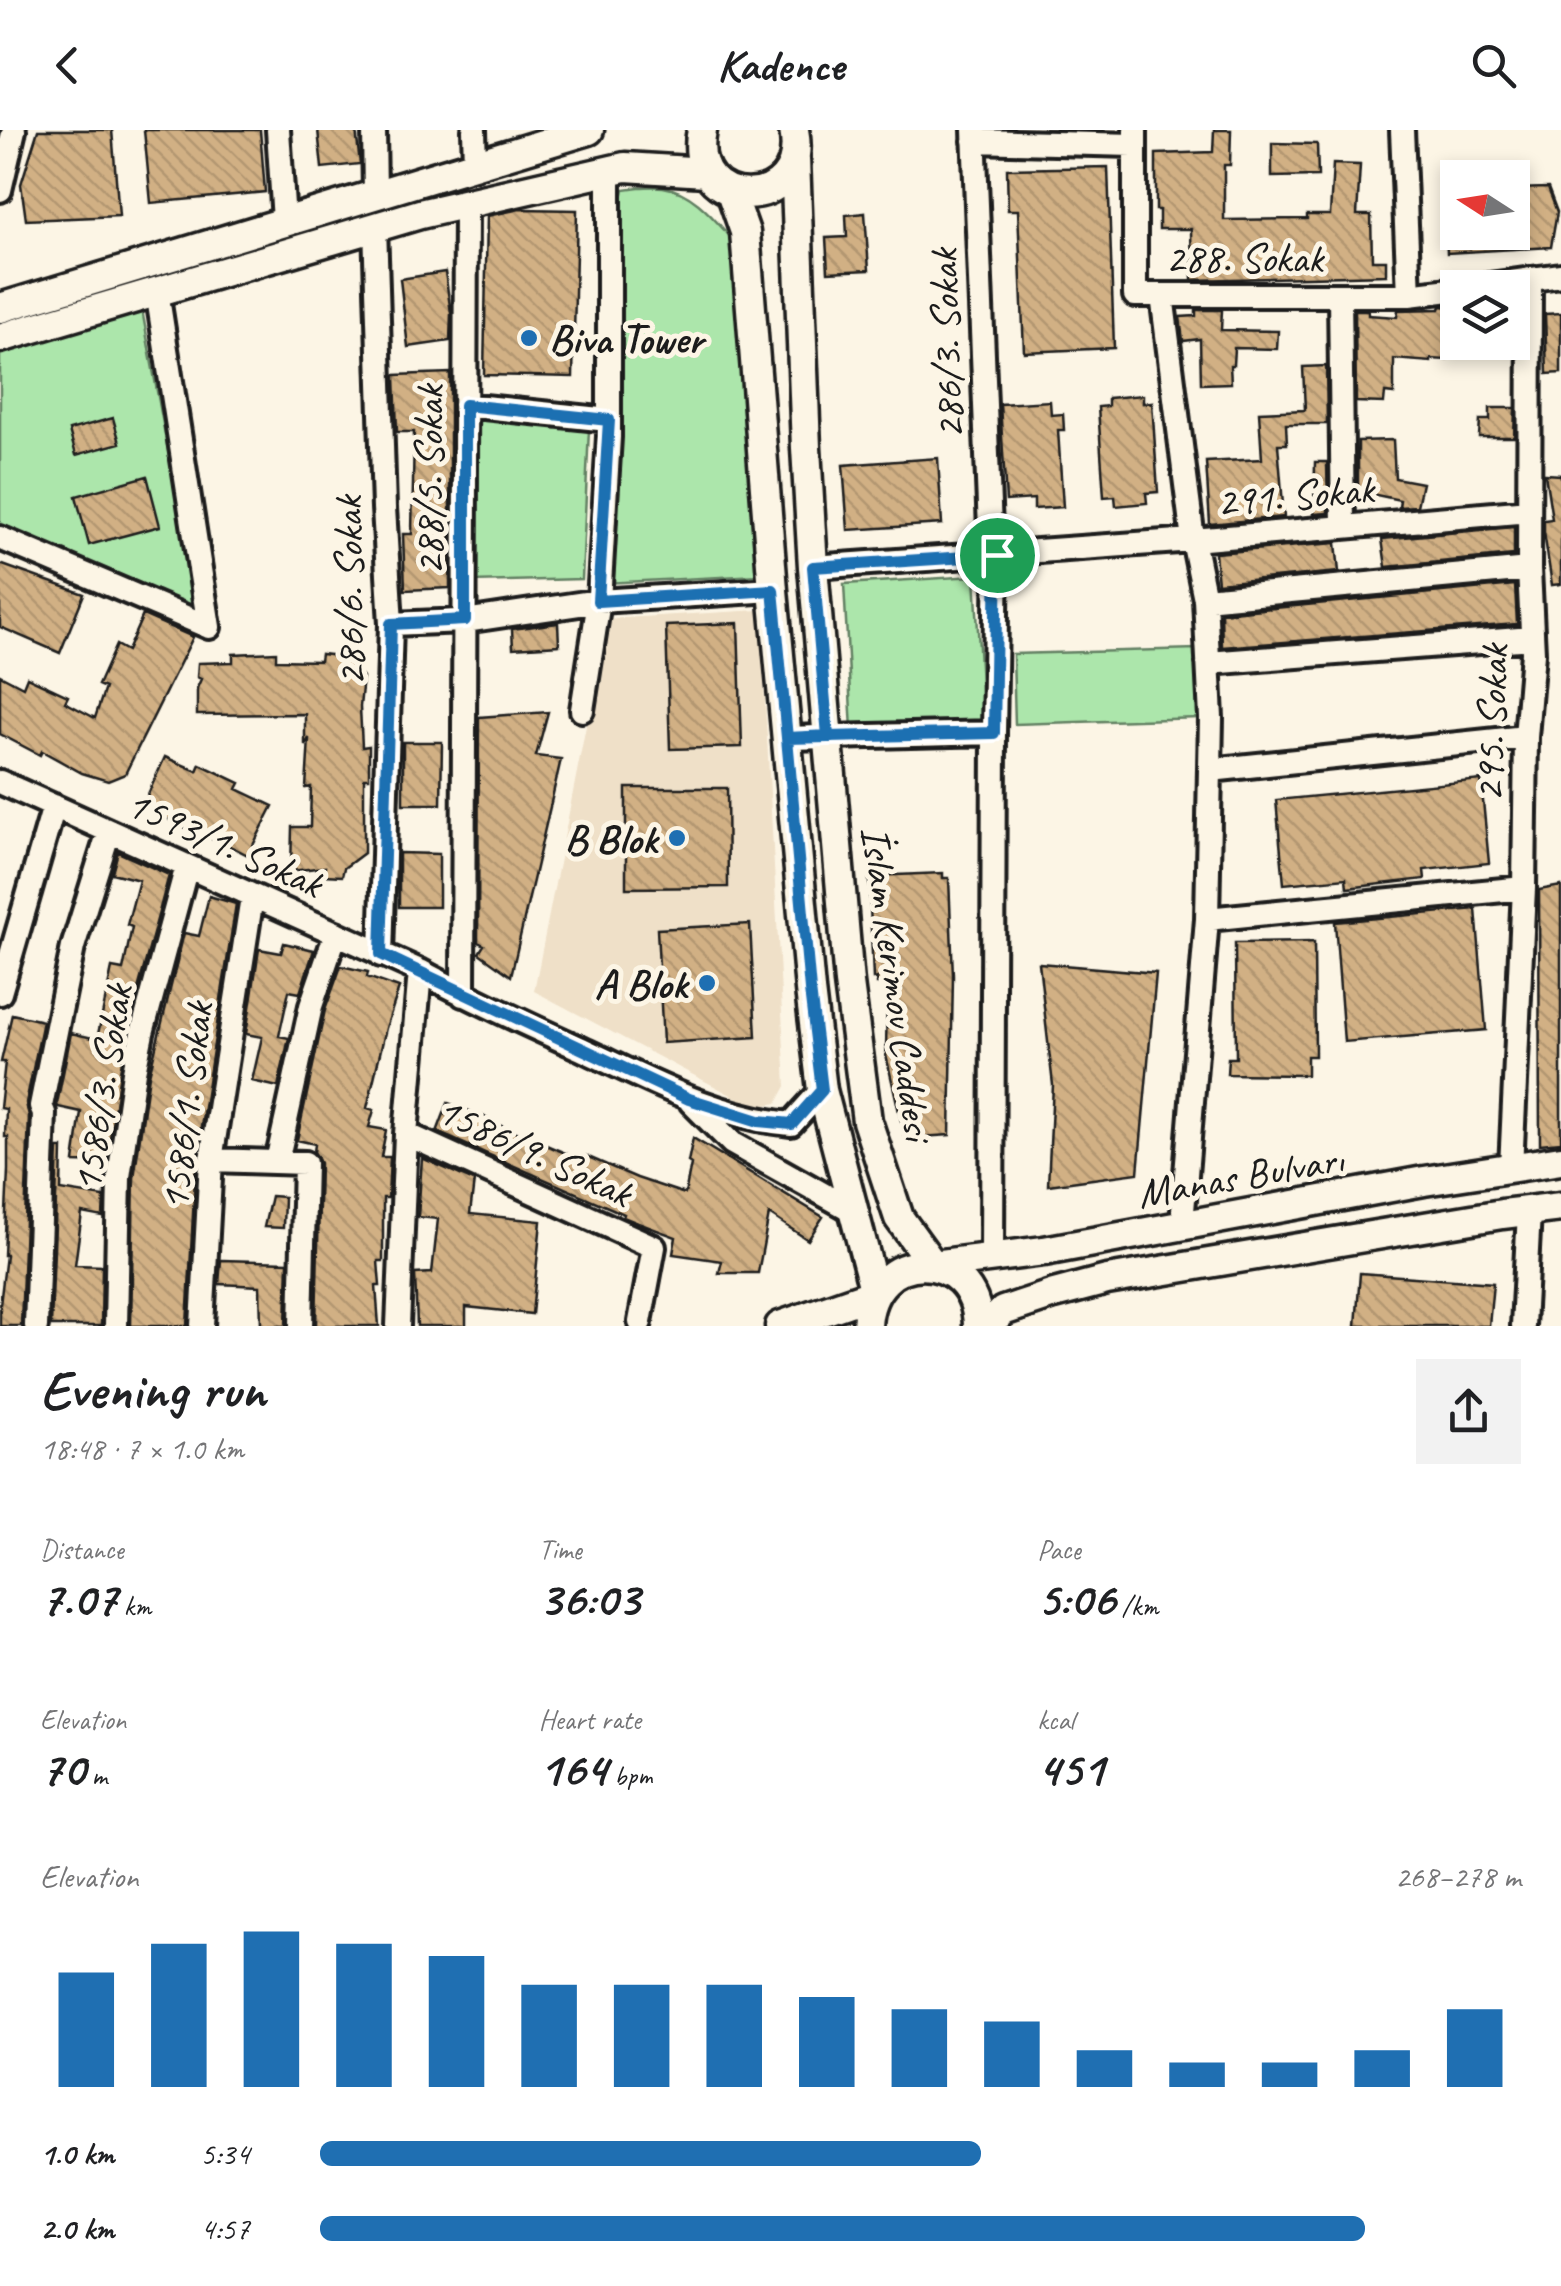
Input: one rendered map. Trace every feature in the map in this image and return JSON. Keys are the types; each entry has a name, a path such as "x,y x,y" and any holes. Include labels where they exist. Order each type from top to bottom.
{"main road":[{"path":"0,308 589,130"},
{"path":"702,130 701,158 706,172 731,192 747,195 777,186 788,174 800,141"},
{"name":"İslam Kerimov Caddesi","path":"800,141 806,448 813,567 849,984 867,1121 900,1218 933,1266 962,1280 972,1294 978,1326"},
{"path":"0,338 375,226 609,170 625,167 706,172"},
{"name":"İslam Kerimov Caddesi","path":"731,192 745,232 773,590 822,1090 874,1292"},
{"path":"375,194 375,226"},
{"name":"Manas Bulvarı","path":"874,1292 899,1270 916,1265 1058,1249 1424,1181 1561,1160"},
{"name":"Manas Bulvarı","path":"989,1326 1002,1311 1107,1280 1561,1207"},
{"path":"780,1326 874,1292"},
{"path":"867,1326 874,1292"}],"street":[{"path":"0,190 14,130"},
{"path":"278,130 284,221"},
{"path":"374,130 375,194"},
{"path":"474,130 474,164"},
{"path":"1402,130 1409,296"},
{"path":"974,136 1134,138"},
{"name":"286/3. Sokak","path":"974,136 994,555 992,1258"},
{"name":"288. Sokak","path":"1134,138 1135,295 1409,296 1440,292"},
{"path":"582,710 598,601 609,420 609,170"},
{"name":"288/5. Sokak","path":"463,995 466,204"},
{"name":"286/6. Sokak","path":"375,226 391,624 381,954"},
{"path":"1530,279 1561,275"},
{"path":"0,538 209,628 157,291"},
{"name":"291. Sokak","path":"1162,295 1193,540 1529,512"},
{"path":"1340,295 1343,527"},
{"name":"295. Sokak","path":"1511,1168 1532,638 1530,360"},
{"path":"465,405 609,420"},
{"path":"813,567 1193,540 1205,599 1211,718 1207,919 1183,1210"},
{"path":"1205,599 1529,569"},
{"path":"391,624 465,620 598,601 773,590"},
{"path":"1208,664 1532,638"},
{"path":"787,738 994,733"},
{"path":"1210,770 1526,737"},
{"name":"1593/1. Sokak","path":"0,782 336,933 689,1099 759,1121 792,1124 822,1090"},
{"path":"0,994 54,806"},
{"path":"36,1326 44,1112 41,1106 73,947 109,830"},
{"name":"1586/3. Sokak","path":"116,1326 118,1176 142,1032 188,866"},
{"path":"1207,919 1524,888"},
{"name":"1586/1. Sokak","path":"202,1326 211,1160 252,896"},
{"path":"278,1162 311,1006 336,933"},
{"name":"1586/9. Sokak","path":"420,972 406,1134 654,1247 640,1322"},
{"name":"1593/1. Sokak","path":"689,1099 732,1143 855,1212"},
{"path":"398,1326 406,1134"},
{"path":"211,1160 304,1164 301,1326"},
{"path":"1524,1326 1529,1212"}],"shaded area":[{"path":"760,610 786,1086 777,1103 754,1107 534,991 607,619"}],"green space":[{"path":"663,187 684,194 733,240 760,575 604,583 616,454 621,203 624,189"},
{"path":"142,310 198,613 0,528 0,352"},
{"path":"471,419 589,429 582,579 470,582"},
{"path":"975,576 983,722 852,730 844,584"},
{"path":"1197,649 1199,718 1015,724 1013,654"}],"building":[{"path":"38,130 112,130 119,216 26,220 21,184"},
{"path":"144,130 260,130 265,192 151,203"},
{"path":"318,130 356,130 360,164 322,168"},
{"path":"1214,130 1231,130 1230,165 1224,165 1224,220 1330,215 1333,164 1360,165 1357,215 1371,215 1372,260 1386,260 1386,275 1192,280 1191,229 1159,229 1156,154 1213,152"},
{"path":"1272,143 1317,144 1318,176 1272,177"},
{"path":"1108,167 1114,348 1024,352 1018,210 1008,210 1007,169"},
{"path":"1530,188 1548,188 1557,212 1551,247 1530,248"},
{"name":"Biva Tower","path":"520,209 577,210 573,377 484,375 487,216"},
{"path":"865,213 869,270 828,272 826,238 847,237 846,215"},
{"path":"1447,250 1499,250 1447,253"},
{"path":"445,272 451,313 450,341 408,347 400,279"},
{"path":"1440,309 1440,360 1394,359 1394,394 1385,393 1384,403 1356,402 1355,310 1397,317 1398,310"},
{"path":"1196,310 1222,310 1221,330 1278,331 1277,349 1234,348 1231,383 1201,384 1200,339 1183,341 1180,317 1196,316"},
{"path":"1561,313 1561,373 1547,374 1545,314"},
{"path":"1326,366 1327,424 1286,424 1287,444 1278,444 1284,517 1210,524 1206,462 1262,459 1259,412 1305,410 1303,367"},
{"path":"450,373 450,588 405,590 403,534 412,534 414,432 397,432 395,375"},
{"path":"1143,395 1143,403 1152,402 1158,492 1146,493 1147,503 1116,506 1115,496 1104,497 1098,407 1108,406 1108,398"},
{"path":"1050,401 1051,415 1063,414 1064,430 1058,430 1063,507 1034,509 1034,499 1006,501 1000,404"},
{"path":"1490,408 1515,408 1514,437 1479,437 1480,420 1490,420"},
{"path":"113,418 120,443 76,455 69,430"},
{"path":"1393,440 1395,478 1422,483 1417,506 1399,507 1400,500 1367,493 1368,504 1358,504 1358,441"},
{"path":"938,458 942,524 848,530 843,465"},
{"path":"1315,462 1327,462 1328,513 1314,514"},
{"path":"1545,474 1561,475 1561,584 1552,585 1544,532 1544,520 1552,519"},
{"path":"147,476 160,526 89,545 76,496"},
{"path":"1514,527 1514,555 1386,567 1382,539"},
{"path":"1336,543 1339,572 1218,583 1215,553"},
{"path":"0,564 84,594 60,653 0,627"},
{"path":"1515,585 1517,624 1222,647 1221,613"},
{"path":"143,615 193,637 125,774 108,781 82,773 0,734 0,675 23,687 27,677 68,696 65,702 95,718 105,688 98,685 116,645 127,651"},
{"path":"558,623 559,645 513,648 512,629"},
{"path":"738,623 742,747 670,749 666,626"},
{"path":"276,652 276,660 320,661 321,654 346,657 363,677 362,747 369,746 369,778 364,778 364,853 344,868 342,876 324,875 325,867 291,871 292,827 310,827 305,714 197,715 201,679 197,677 198,663 233,662 233,654"},
{"path":"548,712 536,756 561,759 511,976 479,953 484,945 478,942 479,717"},
{"path":"403,742 442,742 441,804 403,804"},
{"path":"165,757 197,771 200,764 240,783 237,789 273,806 248,855 143,805"},
{"path":"1481,780 1489,863 1424,870 1425,879 1347,888 1346,878 1284,884 1276,800"},
{"name":"B Blok","path":"626,788 727,788 728,887 626,888"},
{"path":"118,852 169,875 127,1030 106,1163 74,1162 81,1112 57,1104 71,1033 97,1039 112,968 123,970 132,927 127,925 139,880 112,873"},
{"path":"399,853 439,854 439,907 399,907"},
{"path":"943,873 943,878 949,878 953,976 950,1135 905,1138 886,1055 887,984 877,984 877,978 873,979 869,879"},
{"path":"1561,886 1561,1142 1540,1144 1539,890"},
{"path":"209,896 236,904 196,1158 187,1326 131,1326 134,1178 149,1075 184,933 199,936"},
{"path":"1476,909 1486,1030 1344,1042 1335,922"},
{"name":"A Blok","path":"750,924 756,1037 663,1043 657,929"},
{"path":"1314,942 1315,1056 1307,1056 1307,1075 1227,1074 1228,1058 1236,1058 1235,943"},
{"path":"284,943 314,950 300,993 289,991 279,1036 289,1038 278,1087 252,1081 262,1037 246,1034 259,949 281,953"},
{"path":"1039,963 1156,973 1138,1173 1048,1185 1053,1085"},
{"path":"341,966 368,972 367,977 399,988 367,1108 374,1110 369,1127 386,1130 381,1157 390,1157 388,1198 383,1198 383,1261 378,1261 380,1286 376,1286 379,1326 316,1326 320,1163 314,1152 315,1144 297,1140 325,1010"},
{"path":"12,1014 43,1021 26,1103 29,1116 21,1326 0,1326 8,1170 6,1109 0,1108 5,1062 1,1062"},
{"path":"448,1103 584,1161 586,1156 685,1194 693,1138 823,1217 808,1240 769,1214 758,1273 719,1273 722,1261 673,1254 676,1237 623,1217 624,1214 437,1132"},
{"path":"58,1148 62,1148 61,1190 104,1197 103,1217 82,1213 75,1265 102,1266 101,1326 51,1326"},
{"path":"422,1158 474,1181 470,1214 541,1221 532,1314 466,1307 466,1326 417,1326 415,1274 432,1273 438,1219 418,1217"},
{"path":"271,1196 284,1197 283,1228 264,1227"},
{"path":"221,1260 288,1262 286,1326 261,1326 260,1286 219,1284"},
{"path":"1360,1273 1493,1283 1489,1326 1356,1326"}],"place":[{"name":"Biva Tower","path":"529,338"},
{"name":"B Blok","path":"677,838"},
{"name":"A Blok","path":"707,983"}],"route":[{"path":"997,555 813,567 828,736 787,738 822,1090 792,1124 759,1121 689,1099 381,954 391,624 465,620 465,405 609,420 598,601 773,590 787,738 994,733 997,555"}]}
